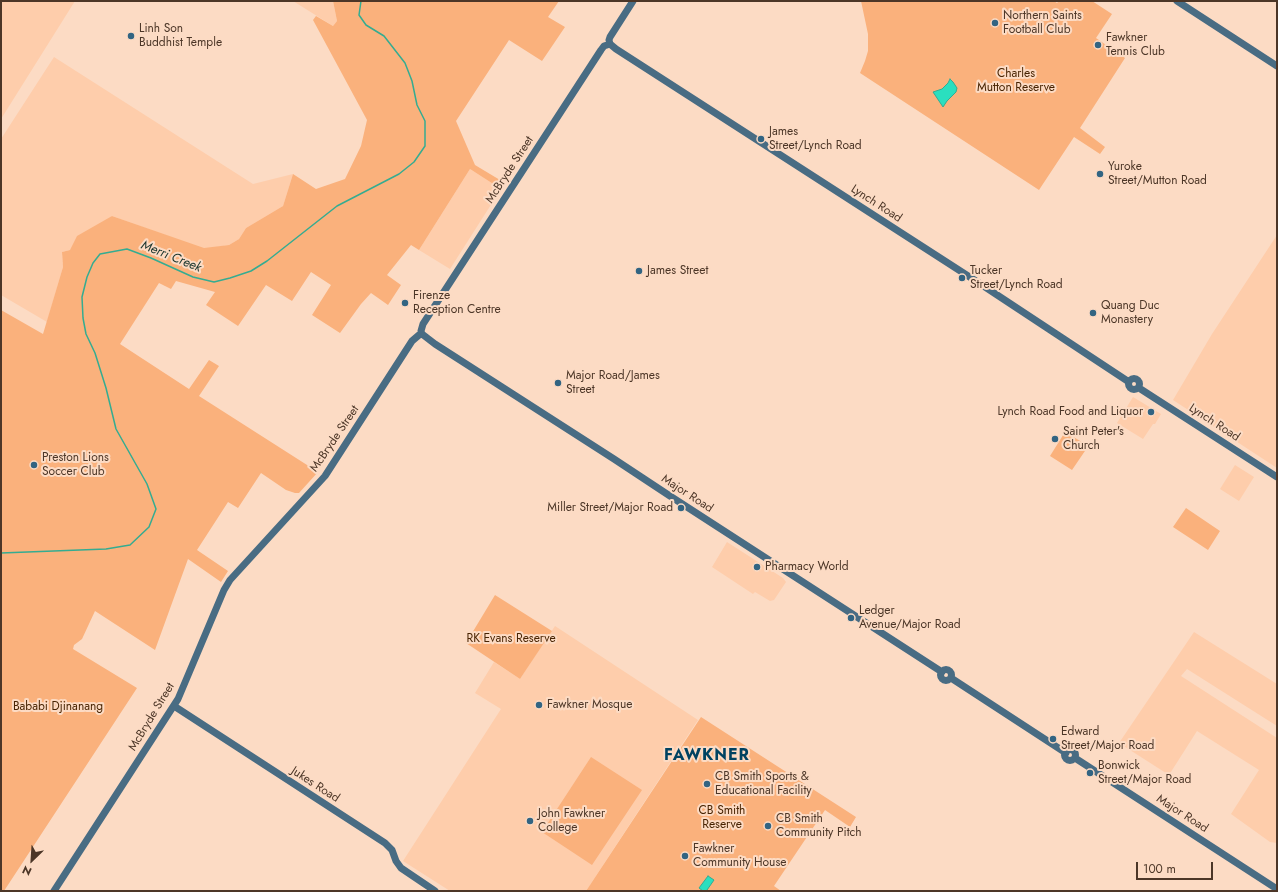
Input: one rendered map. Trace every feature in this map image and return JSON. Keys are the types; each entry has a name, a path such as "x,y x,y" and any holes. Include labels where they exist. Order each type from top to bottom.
{"street":[{"name":"McBryde Street","path":"54,891 174,706 224,590 230,580 325,476 412,341 422,334 421,330 423,324 601,50 604,46 610,44 610,37 633,1"},
{"path":"1177,1 1277,66"},
{"name":"Lynch Road","path":"610,44 1129,382 1131,389 1135,390 1139,388 1277,477"},
{"name":"Major Road","path":"422,334 441,348 942,672 946,670 950,671 951,678 1066,752 1065,757 1068,760 1073,760 1075,758 1277,889"},
{"name":"Jukes Road","path":"174,706 385,843 392,850 396,861 401,868 435,891"}],"shaded area":[{"path":"1,1 75,1 1,119"},
{"path":"293,1 333,1 337,21 333,26"},
{"path":"54,57 253,184 293,174 283,206 246,228 239,239 229,245 204,249 112,216 70,250 62,252 63,267 47,322 1,295 1,139"},
{"path":"470,169 501,189 450,269 419,250"},
{"path":"1277,235 1277,468 1173,400 1212,334"},
{"path":"1133,397 1161,414 1143,439 1117,423"},
{"path":"1235,465 1254,477 1239,501 1220,489"},
{"path":"727,542 783,578 786,582 774,600 770,601 755,592 753,594 712,567"},
{"name":"John Fawkner College","path":"555,626 698,720 586,891 450,891 403,861 501,709 475,693 494,662 520,679"},
{"path":"1194,632 1277,684 1277,726 1187,669 1181,676 1277,738 1277,843 1270,842 1231,814 1259,770 1197,731 1169,775 1119,743"}],"green space":[{"name":"Bababi Djinanang","path":"333,1 559,1 548,17 565,27 542,61 509,40 456,121 475,165 505,183 501,189 470,169 419,250 411,245 387,275 401,285 388,305 371,293 340,333 312,315 331,285 311,272 292,301 266,285 238,326 206,305 215,292 176,281 171,289 159,283 120,344 189,389 209,360 219,366 199,396 318,472 299,493 286,490 261,473 238,508 228,502 197,550 228,571 221,582 188,559 155,650 95,611 82,639 74,645 73,649 137,688 4,891 1,891 1,310 43,334 63,267 62,252 70,250 77,236 112,216 204,248 229,245 239,239 246,228 283,206 293,174 316,189 345,179 361,146 367,120 313,20 316,16 333,26 337,21"},
{"name":"Charles Mutton Reserve","path":"861,1 1054,1 1057,3 1059,1 1092,1 1112,14 1096,38 1125,58 1080,128 1105,147 1100,154 1074,137 1039,190 860,73 868,51 868,34"},
{"path":"1065,432 1087,445 1087,448 1072,470 1050,456"},
{"path":"1186,508 1220,531 1208,550 1173,527"},
{"name":"RK Evans Reserve","path":"495,595 552,631 520,679 466,643"},
{"name":"CB Smith Reserve","path":"701,717 856,817 850,827 825,810 774,886 781,891 586,891"},
{"path":"591,757 642,790 592,865 542,832"}],"water":[{"path":"950,79 957,88 956,92 943,107 933,92 942,89"},
{"path":"708,876 714,880 707,890 708,891 703,891 699,888"}],"waterway":[{"name":"Merri Creek","path":"1,553 106,549 130,545 149,527 156,509 147,484 116,429 106,388 95,353 86,334 83,318 82,297 87,277 93,263 100,254 127,249 193,277 214,282 230,278 251,271 267,261 337,206 399,174 414,162 425,146 425,121 417,105 412,81 405,63 384,36 366,25 359,15 361,1"}],"place":[{"name":"Northern Saints Football Club","path":"995,23"},
{"name":"Linh Son Buddhist Temple","path":"131,36"},
{"name":"Fawkner Tennis Club","path":"1098,45"},
{"name":"James Street/Lynch Road","path":"761,139"},
{"name":"Yuroke Street/Mutton Road","path":"1100,174"},
{"name":"James Street","path":"639,271"},
{"name":"Tucker Street/Lynch Road","path":"962,278"},
{"name":"Firenze Reception Centre","path":"405,303"},
{"name":"Quang Duc Monastery","path":"1093,313"},
{"name":"Major Road/James Street","path":"558,383"},
{"name":"Lynch Road Food and Liquor","path":"1151,412"},
{"name":"Saint Peter's Church","path":"1055,439"},
{"name":"Preston Lions Soccer Club","path":"34,465"},
{"name":"Miller Street/Major Road","path":"681,508"},
{"name":"Pharmacy World","path":"757,567"},
{"name":"Ledger Avenue/Major Road","path":"851,618"},
{"name":"Fawkner Mosque","path":"539,705"},
{"name":"Edward Street/Major Road","path":"1053,739"},
{"name":"Bonwick Street/Major Road","path":"1090,773"},
{"name":"CB Smith Sports & Educational Facility","path":"707,784"},
{"name":"John Fawkner College","path":"530,821"},
{"name":"CB Smith Community Pitch","path":"768,826"},
{"name":"Fawkner Community House","path":"685,856"}],"district":[{"name":"FAWKNER","path":"707,756"}]}
